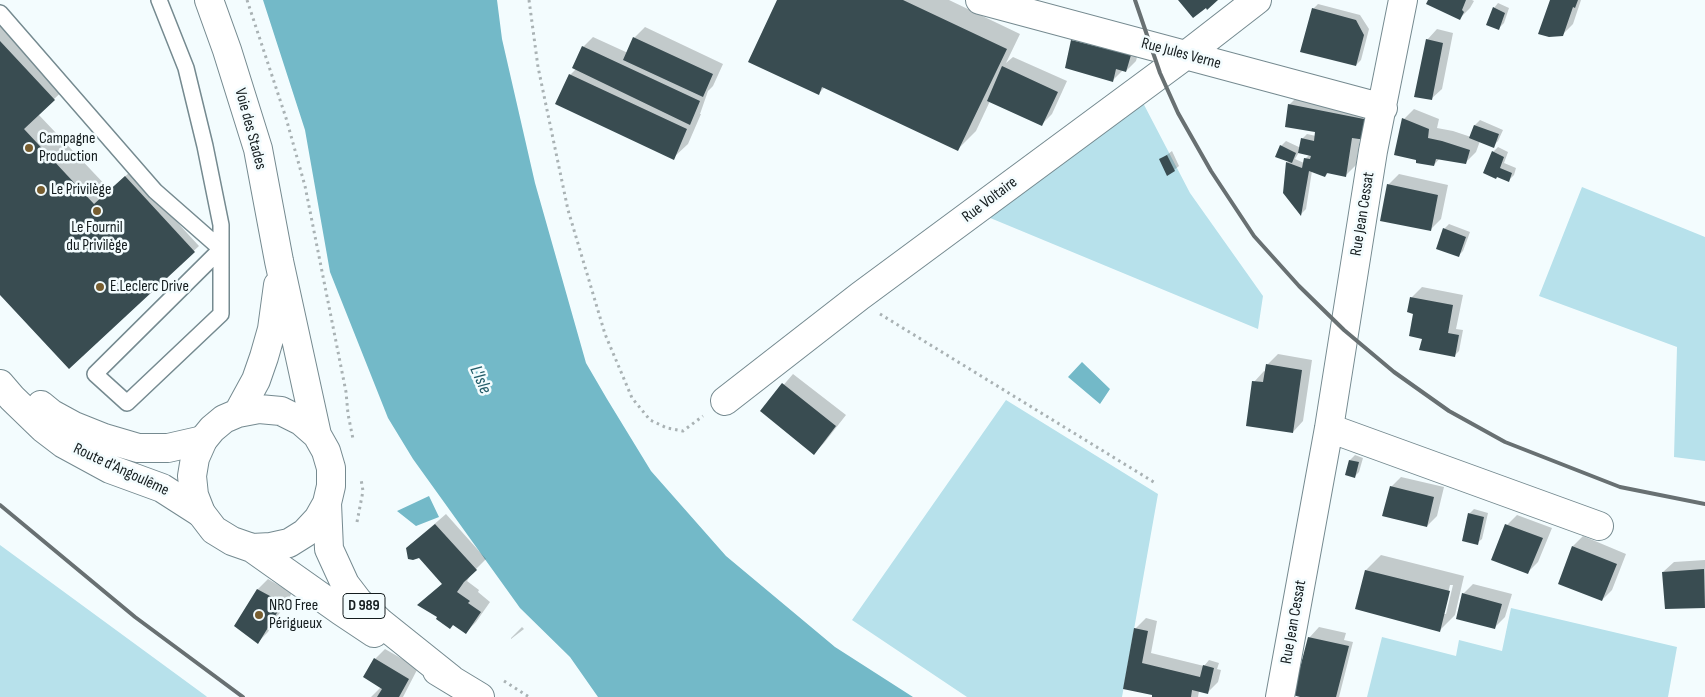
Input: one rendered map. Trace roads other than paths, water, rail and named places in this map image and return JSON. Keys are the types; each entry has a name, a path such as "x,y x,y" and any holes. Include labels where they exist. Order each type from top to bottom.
{"street":[{"name":"Voie des Stades","path":"209,0 230,58 258,149 279,261 316,435"},
{"name":"Rue Jules Verne","path":"980,0 1383,108"},
{"name":"Rue Voltaire","path":"725,401 860,296 1186,55 1257,0"},
{"name":"Rue Jean Cessat","path":"1280,697 1329,428 1373,151 1403,0"},
{"name":"Voie des Stades","path":"238,412 256,380 264,357 278,295 279,261"},
{"name":"Route d'Angoulême","path":"0,366 20,388 52,414 74,426 104,438 138,448 168,448 203,440"},
{"name":"Route d'Angoulême","path":"0,384 43,428 64,444 110,468 162,488 201,513"},
{"path":"252,548 271,547 289,543 305,533 318,520 327,503 331,486 330,468 326,451 316,435 301,420 281,411 259,409 238,412 224,419 203,440 195,458 192,476 194,495 201,513 214,530 220,534 232,541 252,548 349,617 480,697"},
{"path":"1329,428 1599,526"},
{"name":"D 989","path":"327,503 329,549 345,584 358,601 381,624 451,679"}],"lane":[{"path":"159,0 170,32 186,68 221,225 221,249 221,314 127,403 95,374 221,249"},
{"path":"0,13 155,191 221,249"}],"water":[{"name":"L'Isle","path":"263,0 497,0 502,39 535,183 586,363 607,399 651,471 726,556 835,647 913,697 598,697 570,657 520,608 413,459 388,418 330,272 305,130"},
{"path":"1082,362 1110,389 1100,404 1068,377"},
{"path":"429,496 439,517 416,526 397,511"}],"railway":[{"path":"1135,0 1160,73 1178,113 1211,171 1254,236 1299,286 1344,330 1394,372 1449,411 1505,442 1620,487 1705,504"},
{"path":"0,505 135,617 243,697"}],"place":[{"name":"Campagne Production","path":"29,148"},
{"name":"Le Privilège","path":"41,190"},
{"name":"Le Fournil du Privilège","path":"97,211"},
{"name":"E.Leclerc Drive","path":"100,287"},
{"name":"NRO Free Périgueux","path":"259,615"}]}
